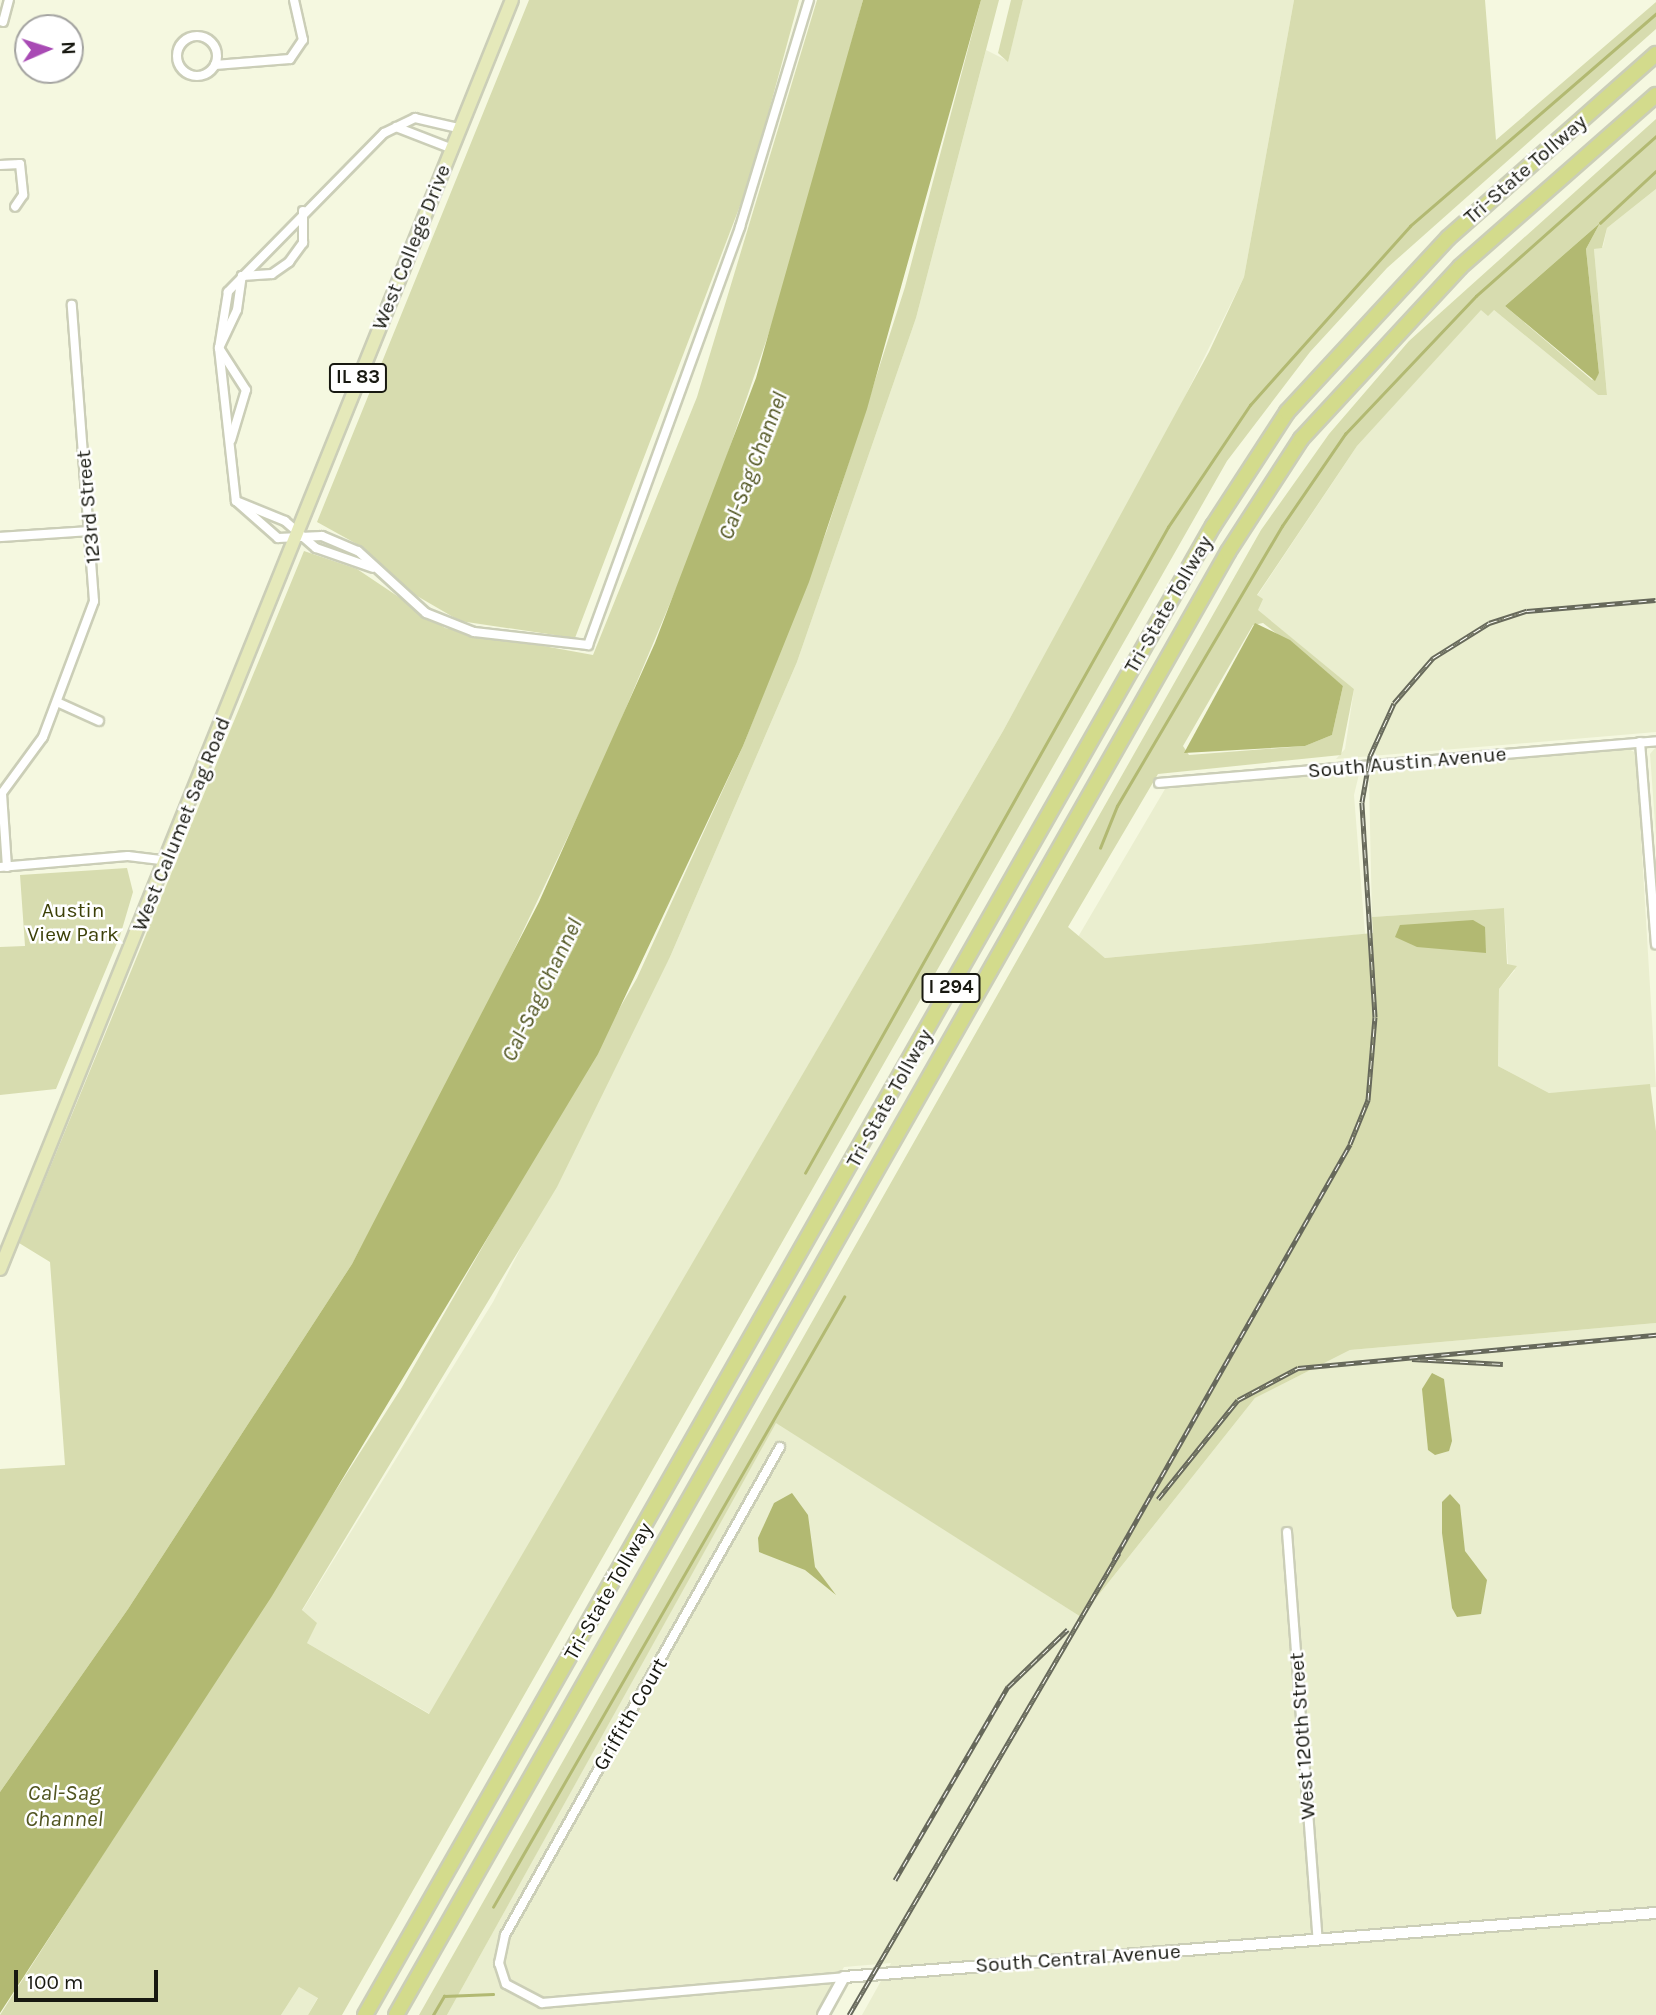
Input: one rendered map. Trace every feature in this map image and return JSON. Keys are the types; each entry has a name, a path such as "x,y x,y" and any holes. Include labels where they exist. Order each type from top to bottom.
{"highway":[{"name":"Tri-State Tollway","path":"365,2015 1213,526 1287,412 1448,238 1656,54"},
{"name":"Tri-State Tollway","path":"396,2015 1221,564 1301,439 1460,267 1656,95"}],"main road":[{"name":"West College Drive","path":"296,534 512,0"},
{"name":"West Calumet Sag Road","path":"0,1269 167,861 296,534"}],"street":[{"path":"3,22 9,0"},
{"path":"215,65 209,40 189,38 180,47 180,66 189,74 207,74 215,65 290,59 303,40 294,0"},
{"path":"458,128 415,118 396,127 338,173 242,276 222,307 219,348 236,501 278,538 296,534 337,541 374,568 426,613 474,632 588,645 740,227 809,0"},
{"path":"396,127 450,148"},
{"path":"0,165 20,164 23,195 15,207"},
{"path":"242,276 272,274 289,262 303,243 303,211"},
{"path":"219,348 237,310 242,276"},
{"name":"123rd Street","path":"3,867 2,793 43,737 93,601 72,305"},
{"path":"219,348 246,390 230,443"},
{"path":"236,501 285,521 296,534 316,548 374,568"},
{"path":"0,537 89,531"},
{"path":"57,702 99,721"},
{"name":"South Austin Avenue","path":"1159,783 1656,741"},
{"path":"1640,742 1656,944"},
{"path":"3,867 128,856 167,861"},
{"name":"Griffith Court","path":"506,1984 499,1963 505,1935 780,1447"},
{"name":"West 120th Street","path":"1287,1532 1318,1940"},
{"name":"South Central Avenue","path":"506,1984 542,2003 1656,1913"},
{"path":"823,2015 844,1977"}],"shaded area":[{"path":"1023,0 1294,0 1244,277 1157,453 1003,731 430,1714 307,1643 302,1611 493,1302 670,957 797,662 916,318 986,50 1008,61"},
{"path":"1656,189 1656,732 1336,759 1345,749 1354,689 1251,605 1357,446 1481,309 1494,310 1598,395 1607,394 1594,249 1603,247 1607,228"},
{"path":"1656,747 1656,837 1650,754"},
{"path":"1627,748 1636,753 1656,1087 1549,1093 1498,1066 1499,989 1515,970 1508,965 1504,908 1372,917 1369,781 1372,769"},
{"path":"1360,770 1354,795 1365,934 1105,958 1078,937 1165,789"},
{"path":"1656,1323 1656,2015 862,2015 891,1963 844,1967 817,2015 447,2015 776,1422 1081,1617 1255,1398 1350,1350"},
{"path":"299,1987 318,1997 308,2015 281,2015"}],"green space":[{"path":"529,0 799,0 751,177 575,638 460,621 405,589 364,548 317,522"},
{"path":"817,0 863,0 788,277 705,520 602,765 464,1055 352,1264 128,1609 0,1792 0,1469 65,1465 50,1262 19,1243 304,551 357,569 445,628 593,655 697,397"},
{"path":"981,0 999,0 916,318 797,662 670,957 557,1187 302,1610 317,1623 307,1643 429,1714 1003,731 1209,352 1244,277 1294,0 1485,0 1496,140 1656,2 1656,29 1387,268 1310,352 1227,461 342,2015 308,2015 318,1998 299,1987 281,2015 0,2015 402,1387 637,978 743,746 827,530 905,287"},
{"path":"1011,0 1023,0 1008,62 998,53"},
{"path":"1656,119 1656,189 1607,228 1602,248 1594,249 1607,395 1598,395 1494,310 1488,316 1481,310 1357,446 1257,595 1263,599 1258,610 1354,689 1341,755 1158,774 1068,927 1105,958 1373,933 1372,917 1504,908 1507,964 1517,966 1499,989 1498,1066 1549,1093 1650,1084 1656,1131 1656,1323 1350,1350 1255,1398 1081,1617 776,1423 447,2015 419,2015 1261,530 1329,434 1409,341","holes":["1600,223 1586,249 1599,373 1592,380 1505,306","1263,623 1343,686 1332,735 1305,746 1189,755 1183,746 1253,625"]},
{"name":"Austin View Park","path":"127,868 133,892 120,936 56,1089 0,1095 0,947 25,946 20,875"}],"water":[{"name":"Cal-Sag Channel","path":"863,0 981,0 867,409 809,582 743,746 598,1054 272,1596 0,2013 0,1792 128,1609 352,1264 539,902 655,643 756,378"},
{"path":"1600,223 1586,249 1599,373 1595,381 1505,306"},
{"path":"1255,623 1290,640 1343,686 1332,735 1305,746 1184,753"},
{"path":"1473,920 1485,927 1486,953 1417,947 1395,937 1400,925"},
{"path":"1432,1373 1444,1379 1452,1441 1449,1451 1435,1455 1428,1450 1422,1389"},
{"path":"792,1493 808,1515 815,1567 836,1595 805,1570 759,1552 758,1538 774,1503"},
{"path":"1450,1494 1460,1505 1465,1551 1487,1580 1481,1614 1457,1617 1452,1608 1442,1533 1442,1502"}],"waterway":[{"path":"805,1173 1168,527 1250,405 1410,226 1656,14"},
{"path":"1100,848 1117,806 1282,526 1345,434 1476,296 1656,136"},
{"path":"1600,223 1656,171"},
{"path":"493,1907 844,1297"},
{"path":"433,2015 444,1996 493,1994"}],"railway":[{"path":"1114,1560 1350,1144 1368,1100 1375,1017 1362,802 1370,756 1394,703 1433,658 1489,623 1527,611 1656,600"},
{"path":"1158,1499 1238,1400 1298,1368 1656,1335"},
{"path":"1412,1359 1503,1364"},
{"path":"849,2015 1119,1553"},
{"path":"895,1880 1008,1687 1068,1629"}]}
